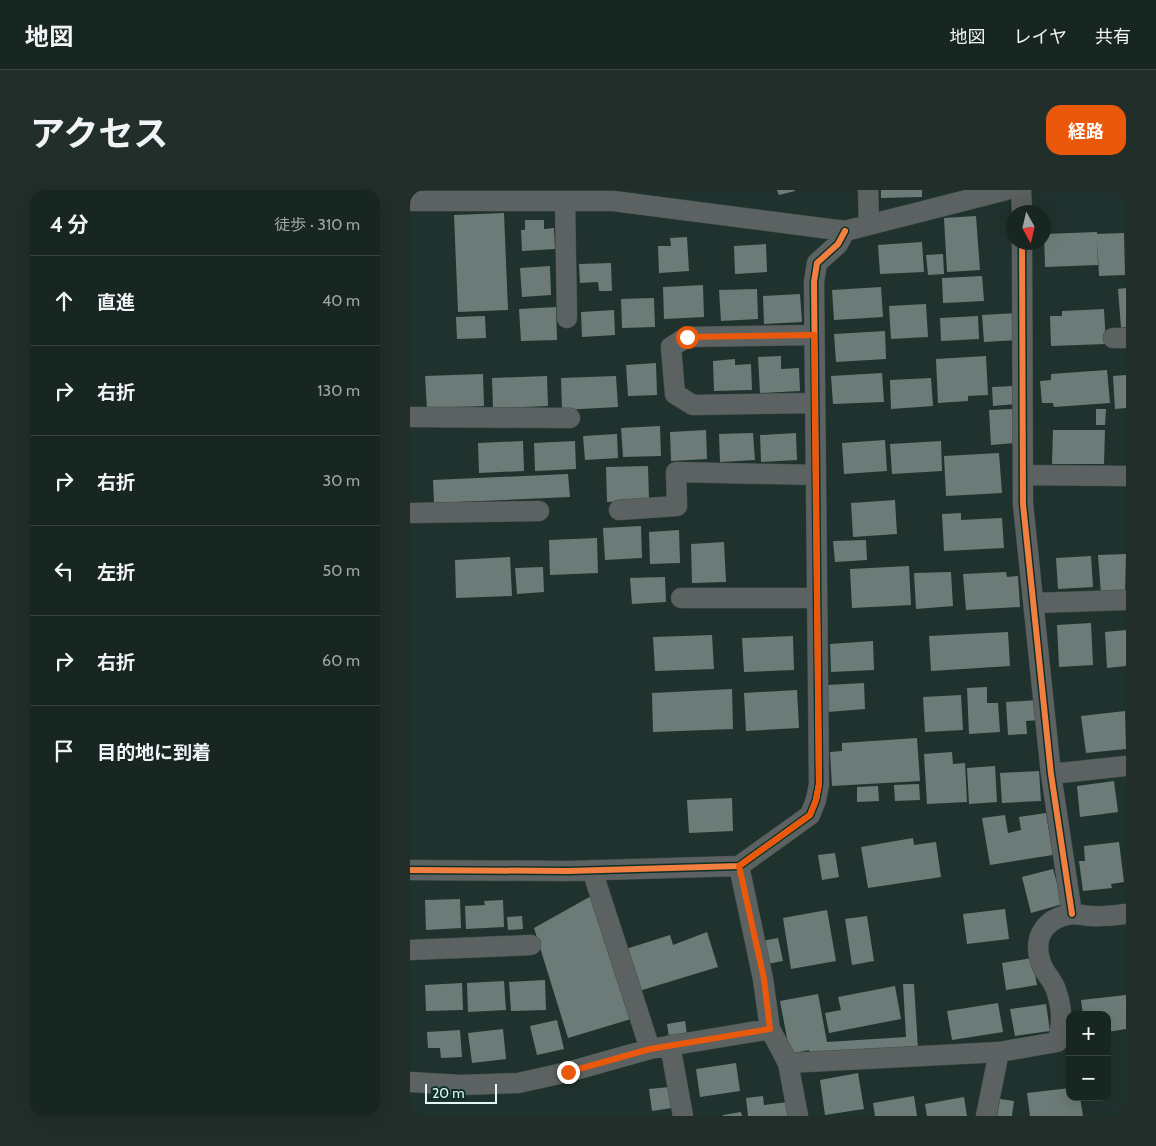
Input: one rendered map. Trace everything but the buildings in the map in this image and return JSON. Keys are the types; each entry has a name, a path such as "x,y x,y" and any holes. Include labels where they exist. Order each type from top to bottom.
{"street":[{"path":"868,190 869,226"},
{"path":"410,201 536,196 566,202 613,201 845,230 869,226 1006,190"},
{"path":"1021,190 1022,205"},
{"path":"566,202 567,318"},
{"path":"410,870 592,870 739,866 810,815 816,800 819,784 814,282 817,263 838,244 845,230"},
{"path":"1022,250 1023,504 1051,774 1072,914"},
{"path":"814,335 687,337 671,347 675,394 693,405 815,403"},
{"path":"410,417 570,418"},
{"path":"619,510 677,506 676,472 816,475"},
{"path":"1023,475 1126,476"},
{"path":"410,514 539,511"},
{"path":"681,598 817,598"},
{"path":"1034,603 1126,600"},
{"path":"1051,774 1126,766"},
{"path":"739,866 764,979 770,1029 788,1063 798,1116"},
{"path":"592,870 650,1049"},
{"path":"788,1063 999,1052 1057,1042 1061,1031 1062,1014 1056,988 1041,964 1038,940 1041,930 1072,914 1094,916 1126,914"},
{"path":"410,950 531,945"},
{"path":"410,1082 461,1085 518,1083 568,1072 650,1049 770,1029"},
{"path":"670,1045 684,1116"},
{"path":"986,1116 999,1052"}],"cycle path":[{"path":"410,870 568,871 739,866 810,815 816,800 819,784 814,282 817,263 838,244 845,231"},
{"path":"1022,250 1023,504 1051,774 1072,914"}],"route":[{"path":"568,1072 650,1049 770,1029 764,979 739,866 810,815 816,800 819,784 814,335 687,337"}]}
